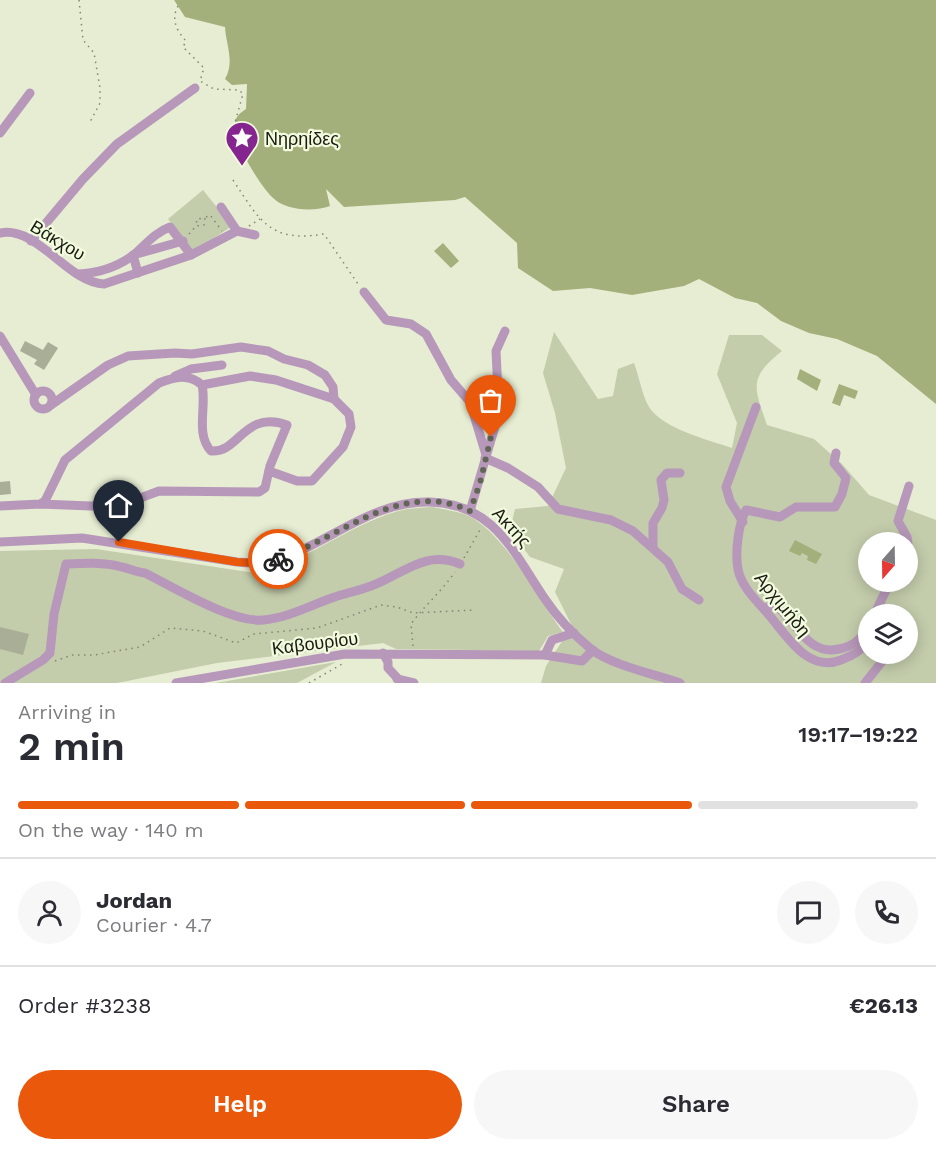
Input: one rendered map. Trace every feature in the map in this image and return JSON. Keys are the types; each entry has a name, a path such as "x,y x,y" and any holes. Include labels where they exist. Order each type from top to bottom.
{"street":[{"path":"31,241 83,179 122,140 195,88"},
{"path":"0,133 30,93"},
{"path":"221,207 237,231 255,236"},
{"name":"Βάκχου","path":"0,233 16,234 31,241 78,274 98,273 133,255 158,232 170,227 186,238"},
{"path":"78,274 90,282 104,284 191,255 237,231"},
{"path":"138,273 133,255 186,238 191,255"},
{"path":"364,292 386,320 411,324 426,334 451,380 470,402 486,456 538,487 558,509 621,524 653,546 672,568 682,590 699,600"},
{"path":"470,511 499,413 495,351 505,331"},
{"path":"0,336 36,395 41,391 48,392 52,398 51,405 108,365 128,356 192,354 241,347 268,351 284,359 308,365 325,375 333,387 334,399"},
{"path":"40,504 49,494 65,460 159,383 191,369 222,365"},
{"path":"174,377 193,379 202,385 250,376 276,380 334,399 349,414 351,427 343,447 312,481 297,481 269,471"},
{"path":"0,506 40,504 116,507 159,491 259,492 265,488 269,471 287,425 274,421 262,421 251,426 224,447 211,451 205,440 202,385"},
{"path":"743,522 730,501 726,487 756,407"},
{"path":"743,522 746,510 780,517 796,507 835,507 842,494 846,478 834,463 836,453"},
{"path":"653,546 653,523 664,500 661,480 667,473 680,473"},
{"path":"904,532 898,521 909,486"},
{"name":"Ακτής","path":"0,542 82,538 237,562 257,563 288,556 393,507 428,502 452,504 486,520 511,545 546,600 592,650 617,662 680,683"},
{"name":"Αρχιμήδη","path":"743,522 737,551 738,569 747,588 804,655 817,662 831,663 858,652"},
{"path":"5,683 43,660 50,653 54,614 66,564 91,562 145,573 209,605 261,621 291,614 352,590 371,586 414,564 434,558 449,559 460,564"},
{"path":"764,609 775,605 812,646 832,650 856,644 858,641"},
{"path":"544,655 552,640 574,633"},
{"name":"Καβουρίου","path":"176,683 345,654 544,655 582,661 592,650"},
{"path":"383,653 388,668 400,681 414,683"},
{"path":"865,683 880,664"}],"path":[{"path":"79,0 83,40 94,53 100,88 100,103 89,124"},
{"path":"178,6 173,15 176,29 186,41 183,47 204,68 200,81 213,88 239,90 243,94 234,126"},
{"path":"233,180 261,219 272,230 297,237 324,234 364,292"},
{"path":"186,238 196,226 197,219 210,215 228,238"},
{"path":"196,226 204,225 205,218"},
{"path":"413,653 411,624 426,604 439,595 486,520"},
{"path":"54,661 72,655 94,655 140,647 170,628 203,631 236,643 254,634 317,628 381,606 420,612 474,610"},
{"path":"309,683 340,666 345,654"}],"shaded area":[{"path":"174,0 936,0 936,404 877,356 837,339 809,333 781,321 757,303 735,298 699,279 684,286 632,295 590,288 553,291 518,268 517,243 465,197 455,200 344,207 326,189 330,206 323,208 292,208 278,202 254,173 242,151 235,131 236,118 246,109 247,84 232,85 225,79 230,60 225,27 185,17"},
{"path":"203,190 232,226 194,252 168,219"},
{"path":"443,243 459,261 451,268 434,251"},
{"path":"554,332 598,399 613,396 618,369 634,363 642,391 649,407 656,415 675,428 732,448 737,423 717,374 729,335 762,335 782,351 763,369 757,384 759,401 767,425 814,439 842,464 869,495 936,520 936,683 541,683 546,666 572,626 555,592 564,569 530,557 510,530 515,509 548,506 566,468 555,413 543,373"},
{"path":"800,369 821,380 817,391 797,379"},
{"path":"839,384 858,391 855,399 844,395 840,406 832,403"},
{"path":"432,507 464,514 492,534 519,566 563,632 548,636 539,651 396,649 383,643 217,663 117,683 0,683 0,551 96,549 255,573 292,561 377,518 404,510"},
{"path":"795,540 822,554 816,564 807,560 808,556 802,553 800,556 789,551"},
{"path":"336,662 297,683 216,683"}],"building":[{"path":"25,341 43,350 48,342 58,348 44,370 34,364 37,360 20,351"},
{"path":"10,481 11,494 0,495 0,482"},
{"path":"0,627 29,634 23,655 0,649"}],"way so far":[{"path":"278,559 393,507 428,502 452,504 470,511 480,483 491,437"}],"place":[{"name":"Νηρηίδες","path":"242,167"}],"route":[{"path":"119,542 237,562 257,563 278,559"}]}
